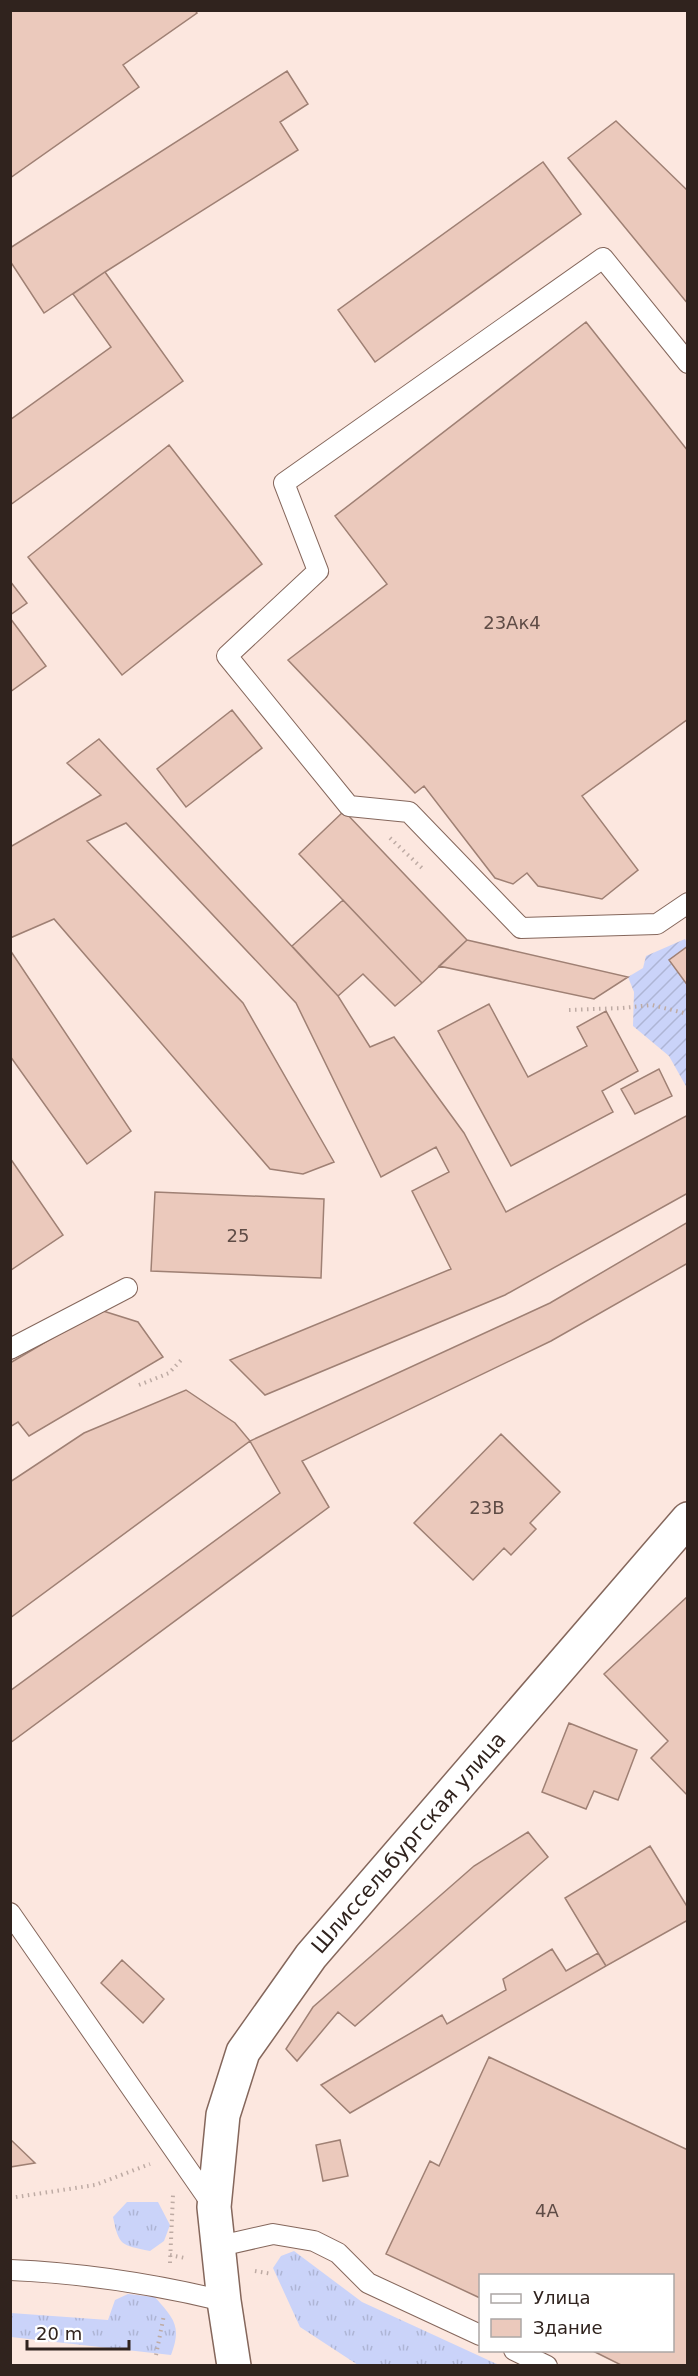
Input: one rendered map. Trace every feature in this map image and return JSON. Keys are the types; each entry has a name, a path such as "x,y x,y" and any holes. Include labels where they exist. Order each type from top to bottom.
{"street":[{"name":"Шлиссельбургская улица","path":"234,2366 224,2301 220,2246 214,2207 223,2115 243,2052 311,1956 687,1519"}],"lane":[{"path":"687,363 603,258 284,483 318,571 227,656 349,806 409,812 522,928 657,924 687,903"},
{"path":"10,1350 127,1288"},
{"name":"Шлиссельбургская улица","path":"10,1913 214,2207"},
{"path":"220,2246 273,2234 314,2241 338,2253 368,2283 479,2335"},
{"path":"10,2270 55,2272 170,2288 224,2301"},
{"path":"518,2352 547,2366"}],"path":[{"path":"569,1010 652,1005 687,1014"},
{"path":"139,1385 169,1373 183,1358"},
{"path":"10,2198 95,2185 177,2154 170,2225 170,2288 156,2355"}],"green space":[{"path":"685,939 687,943 687,1088 669,1056 633,1026 634,992 628,977 643,968 646,956"},
{"path":"127,2202 158,2202 170,2225 164,2241 150,2251 123,2243 117,2234 113,2217"},
{"path":"294,2251 362,2302 499,2365 358,2365 300,2327 273,2268 281,2256"},
{"path":"128,2294 155,2297 167,2311 176,2330 171,2355 11,2337 11,2313 108,2320 115,2300"}],"building":[{"path":"10,10 195,10 197,13 123,65 139,87 10,178"},
{"path":"287,71 308,104 280,122 298,150 44,313 10,261 10,248"},
{"path":"616,121 688,191 688,304 568,158"},
{"path":"543,162 581,214 375,362 338,310"},
{"path":"105,272 183,381 10,505 10,420 111,347 73,294"},
{"path":"586,322 688,451 688,719 582,796 638,870 602,899 538,886 527,873 513,884 495,878 424,786 415,793 288,660 387,584 335,516"},
{"path":"169,445 262,564 122,675 28,557"},
{"path":"10,581 27,603 10,615"},
{"path":"10,618 46,666 10,692"},
{"path":"232,710 262,748 186,807 157,769"},
{"path":"99,739 338,996 370,1047 394,1037 464,1133 506,1212 688,1115 688,1193 505,1295 265,1395 230,1360 451,1269 412,1191 449,1172 436,1147 381,1177 296,1003 126,823 87,841 243,1003 334,1162 303,1174 270,1169 54,919 10,938 10,847 101,795 67,763"},
{"path":"344,811 467,940 422,983 299,854"},
{"path":"343,900 422,983 395,1006 363,974 338,996 292,946"},
{"path":"467,940 628,977 594,999 439,966"},
{"path":"688,946 688,986 669,960"},
{"path":"10,950 131,1131 87,1164 10,1056"},
{"path":"489,1004 528,1077 587,1046 577,1027 606,1011 638,1071 602,1091 613,1112 511,1166 438,1031"},
{"path":"659,1069 672,1096 635,1114 621,1089"},
{"path":"10,1158 63,1235 11,1270 10,1269"},
{"path":"155,1192 324,1199 321,1278 151,1271"},
{"path":"688,1222 688,1263 551,1341 302,1461 329,1507 10,1743 10,1691 280,1493 250,1441 550,1303"},
{"path":"100,1310 138,1322 163,1357 29,1436 18,1422 10,1427 10,1363"},
{"path":"186,1390 235,1423 250,1441 10,1618 10,1482 84,1433"},
{"path":"501,1434 560,1492 530,1523 536,1529 511,1555 504,1548 473,1580 414,1523"},
{"path":"688,1596 688,1796 651,1758 668,1741 604,1674"},
{"path":"569,1723 637,1750 618,1800 594,1791 586,1809 542,1792"},
{"path":"528,1832 548,1857 355,2026 338,2012 297,2061 286,2049 313,2007 474,1866"},
{"path":"650,1846 688,1908 688,1920 606,1966 565,1898"},
{"path":"552,1949 566,1971 598,1953 606,1966 350,2113 321,2085 442,2015 447,2024 506,1990 503,1979"},
{"path":"122,1960 164,1999 143,2023 101,1983"},
{"path":"489,2057 688,2150 688,2366 623,2366 595,2352 674,2352 674,2274 479,2274 479,2298 386,2254 430,2161 439,2166"},
{"path":"10,2139 35,2163 10,2167"},
{"path":"340,2140 348,2176 323,2181 316,2145"}]}
